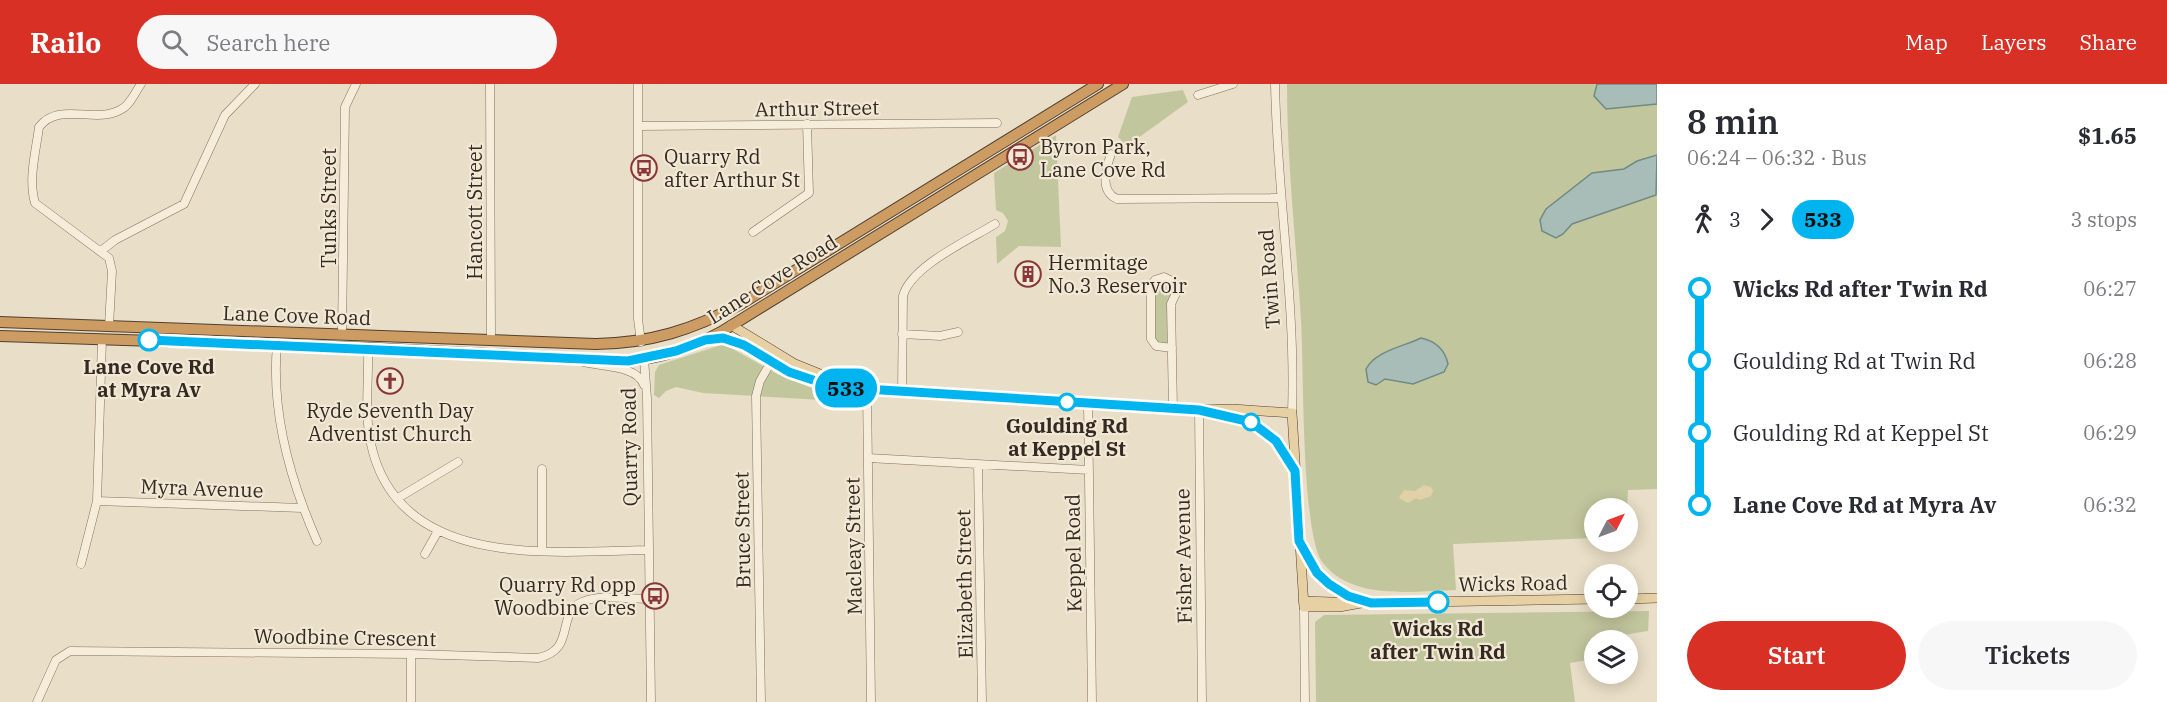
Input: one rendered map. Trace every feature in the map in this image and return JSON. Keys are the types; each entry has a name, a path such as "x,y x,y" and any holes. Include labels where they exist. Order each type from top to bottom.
{"highway":[{"name":"Lane Cove Road","path":"0,322 596,344 640,342 688,329 722,314 770,287 1098,84"},
{"name":"Lane Cove Road","path":"0,336 368,348 628,361 644,359 676,351 705,340 731,326 1123,84"},
{"path":"688,329 721,324 731,326"},
{"name":"Quarry Road","path":"640,342 644,359"}],"main road":[{"path":"731,326 773,358"},
{"path":"705,340 733,340 820,383 867,390 1173,409 1233,409 1292,416"},
{"path":"1199,410 1251,422 1269,434 1295,471"},
{"path":"1233,416 1292,416"},
{"name":"Twin Road","path":"1292,416 1303,604"},
{"path":"1299,541 1323,579 1343,594 1371,603"},
{"path":"1638,599 1657,598"},
{"name":"Wicks Road","path":"1303,604 1584,599"}],"street":[{"path":"110,326 111,263 101,250 35,203 32,188 39,127 50,117 58,115 118,112 128,104 141,84"},
{"path":"101,250 115,240 184,204 225,115 255,84"},
{"name":"Tunks Street","path":"342,335 345,107 356,84"},
{"name":"Hancott Street","path":"490,84 491,340"},
{"name":"Quarry Road","path":"638,84 638,319 640,342"},
{"path":"1198,95 1233,84"},
{"name":"Twin Road","path":"1275,84 1281,198 1291,314 1292,416"},
{"name":"Arthur Street","path":"638,126 997,123"},
{"path":"753,232 809,193 807,124"},
{"path":"1111,153 1106,168 1106,187 1112,197 1117,199 1281,198"},
{"path":"902,393 903,296 911,278 995,224"},
{"path":"1172,348 1156,346 1151,339 1151,286 1155,280 1164,277 1174,282 1177,291 1171,304 1172,348 1173,409"},
{"path":"902,334 940,336 958,332"},
{"path":"81,564 97,501 102,339"},
{"name":"Myra Avenue","path":"97,501 302,508 280,426 277,345"},
{"path":"368,348 368,432 380,470 398,498 438,531 481,546 543,550 648,550"},
{"path":"570,358 635,373 642,378 647,398"},
{"name":"Bruce Street","path":"761,702 756,396 760,381 773,358"},
{"name":"Quarry Road","path":"644,359 647,398 651,702"},
{"name":"Macleay Street","path":"867,390 872,702"},
{"name":"Keppel Road","path":"1088,404 1092,702"},
{"name":"Fisher Avenue","path":"1199,410 1202,702"},
{"path":"868,458 1089,470"},
{"path":"398,498 458,462"},
{"name":"Elizabeth Street","path":"978,465 982,702"},
{"path":"542,469 543,550"},
{"path":"302,508 317,541"},
{"path":"425,554 438,531"},
{"name":"Woodbine Crescent","path":"37,702 56,660 70,651 411,654 538,658 550,655 559,647 570,614 578,604 590,600 649,599"},
{"name":"Twin Road","path":"1303,604 1305,702"},
{"path":"411,654 411,702"}],"green space":[{"path":"1287,84 1657,84 1657,489 1628,490 1628,498 1584,498 1584,538 1453,544 1456,590 1403,592 1367,589 1336,575 1323,563 1316,547 1307,486 1301,320"},
{"path":"1183,90 1188,102 1127,146 1118,137 1132,97"},
{"path":"1056,135 1061,247 1019,246 997,264 996,237 1005,231 1008,221 1003,213 996,210 994,173"},
{"path":"1159,281 1170,282 1173,290 1169,341 1166,344 1159,344 1155,339 1153,290"},
{"path":"724,344 779,375 822,392 821,400 703,393 676,387 666,391 659,398 654,395 655,372 659,365"},
{"path":"1638,611 1649,611 1648,631 1638,633 1638,630 1584,630 1584,661 1570,663 1575,702 1316,702 1315,622 1324,615 1584,612 1584,618 1638,618"}],"sand":[{"path":"1424,485 1431,487 1433,491 1431,496 1420,500 1416,498 1408,503 1399,498 1404,490 1415,491"}],"water":[{"path":"1597,84 1657,84 1657,104 1606,109 1594,96"},
{"path":"1657,155 1656,195 1572,224 1556,238 1542,231 1540,220 1546,209 1592,173 1624,169 1637,161"},
{"path":"1421,338 1431,341 1442,350 1448,364 1444,372 1413,384 1385,379 1376,385 1368,382 1366,369 1376,358"}],"bus line":[{"name":"533","path":"149,340 628,361 655,357 705,340 723,338 744,345 789,372 834,387 1199,410 1233,416 1251,422 1269,434 1295,471 1299,541 1317,573 1323,579 1343,594 1371,603 1438,602"}],"place":[{"name":"Byron Park, Lane Cove Rd","path":"1020,157"},
{"name":"Quarry Rd after Arthur St","path":"644,168"},
{"name":"Hermitage No.3 Reservoir","path":"1028,274"},
{"name":"Lane Cove Rd at Myra Av","path":"149,340"},
{"name":"Ryde Seventh Day Adventist Church","path":"390,381"},
{"name":"Goulding Rd at Keppel St","path":"1067,402"},
{"name":"Quarry Rd opp Woodbine Cres","path":"655,596"},
{"name":"Wicks Rd after Twin Rd","path":"1438,602"}]}
